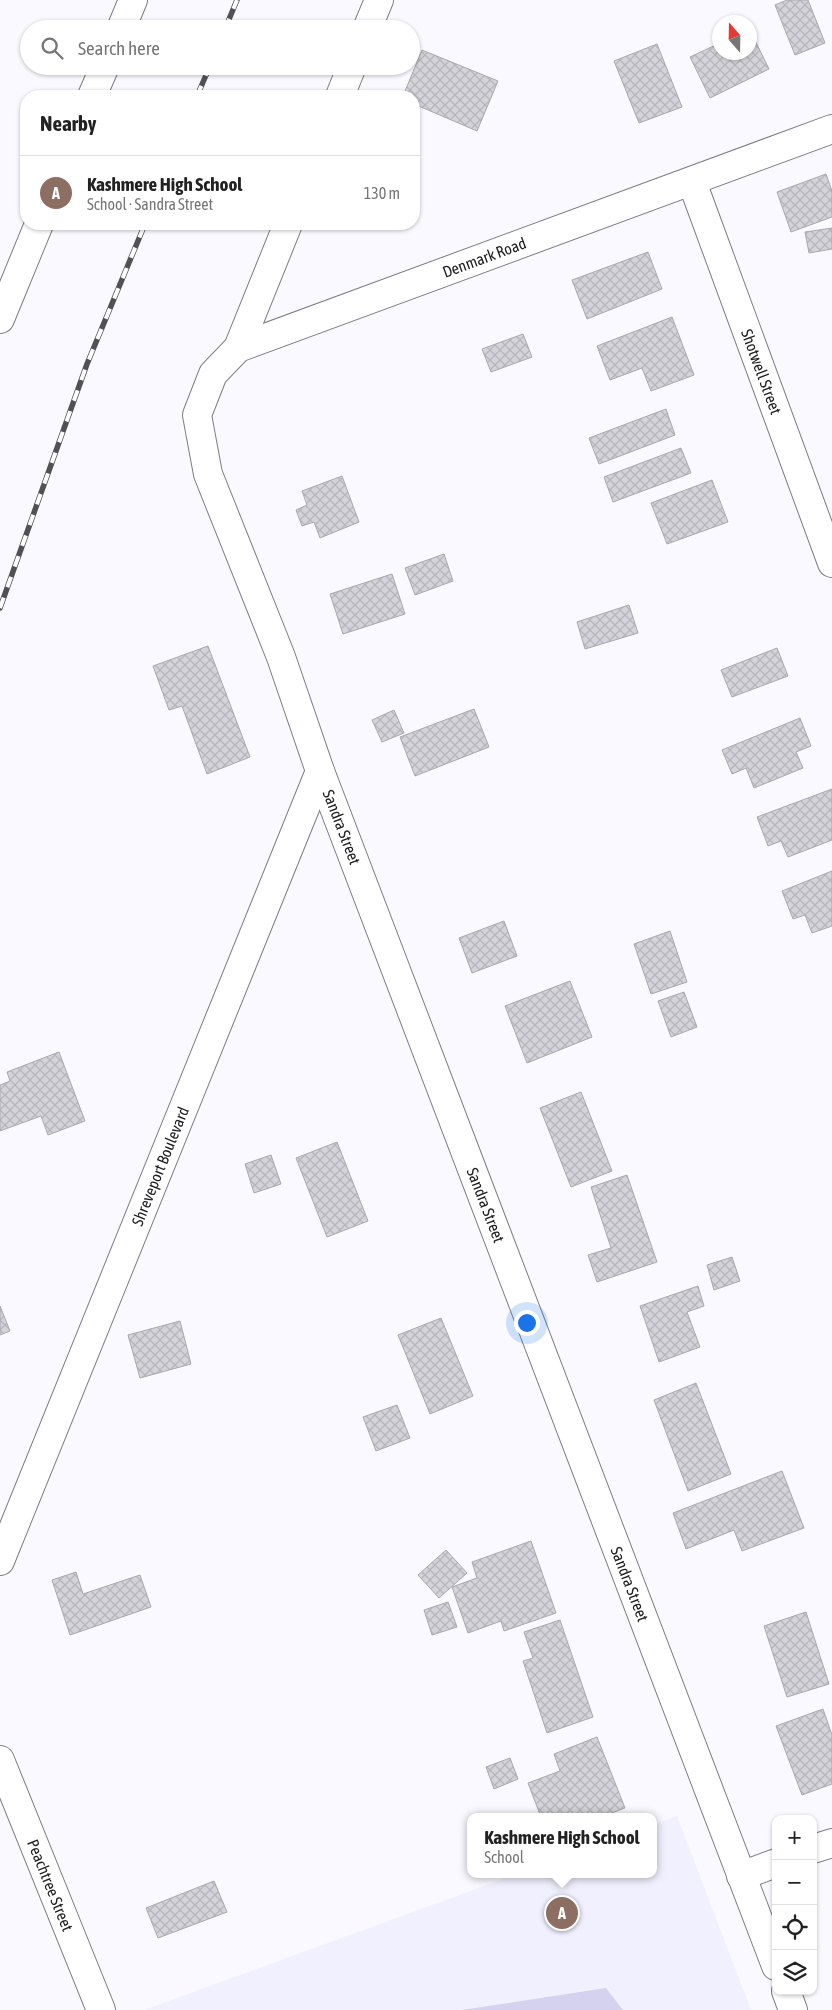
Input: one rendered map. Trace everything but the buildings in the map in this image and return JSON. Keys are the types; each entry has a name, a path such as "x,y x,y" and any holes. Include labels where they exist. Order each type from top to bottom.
{"street":[{"path":"125,20 133,0"},
{"path":"371,20 379,0"},
{"path":"95,90 101,75"},
{"path":"342,90 348,75"},
{"name":"Denmark Road","path":"202,443 198,415 200,406 213,374 238,348 832,130"},
{"name":"Shotwell Street","path":"692,182 832,563"},
{"path":"0,319 36,230"},
{"path":"238,348 286,230"},
{"path":"0,268 10,293"},
{"name":"Sandra Street","path":"202,443 208,474 281,657 320,771 772,1956"},
{"name":"Shreveport Boulevard","path":"0,1561 320,771"},
{"name":"Peachtree Street","path":"0,1760 101,2010"},
{"path":"817,1848 832,1843"},
{"path":"741,1876 772,1864"},
{"path":"787,1995 793,2010"}],"shaded area":[{"path":"677,1816 751,2010 144,2010 506,1878 657,1878 657,1824"},
{"path":"606,1988 623,2010 462,2010"}],"railway":[{"path":"229,20 237,0"},
{"path":"200,90 206,75"},
{"path":"0,608 87,364 143,230"}],"place":[{"name":"Kashmere High School","path":"562,1913"}]}
